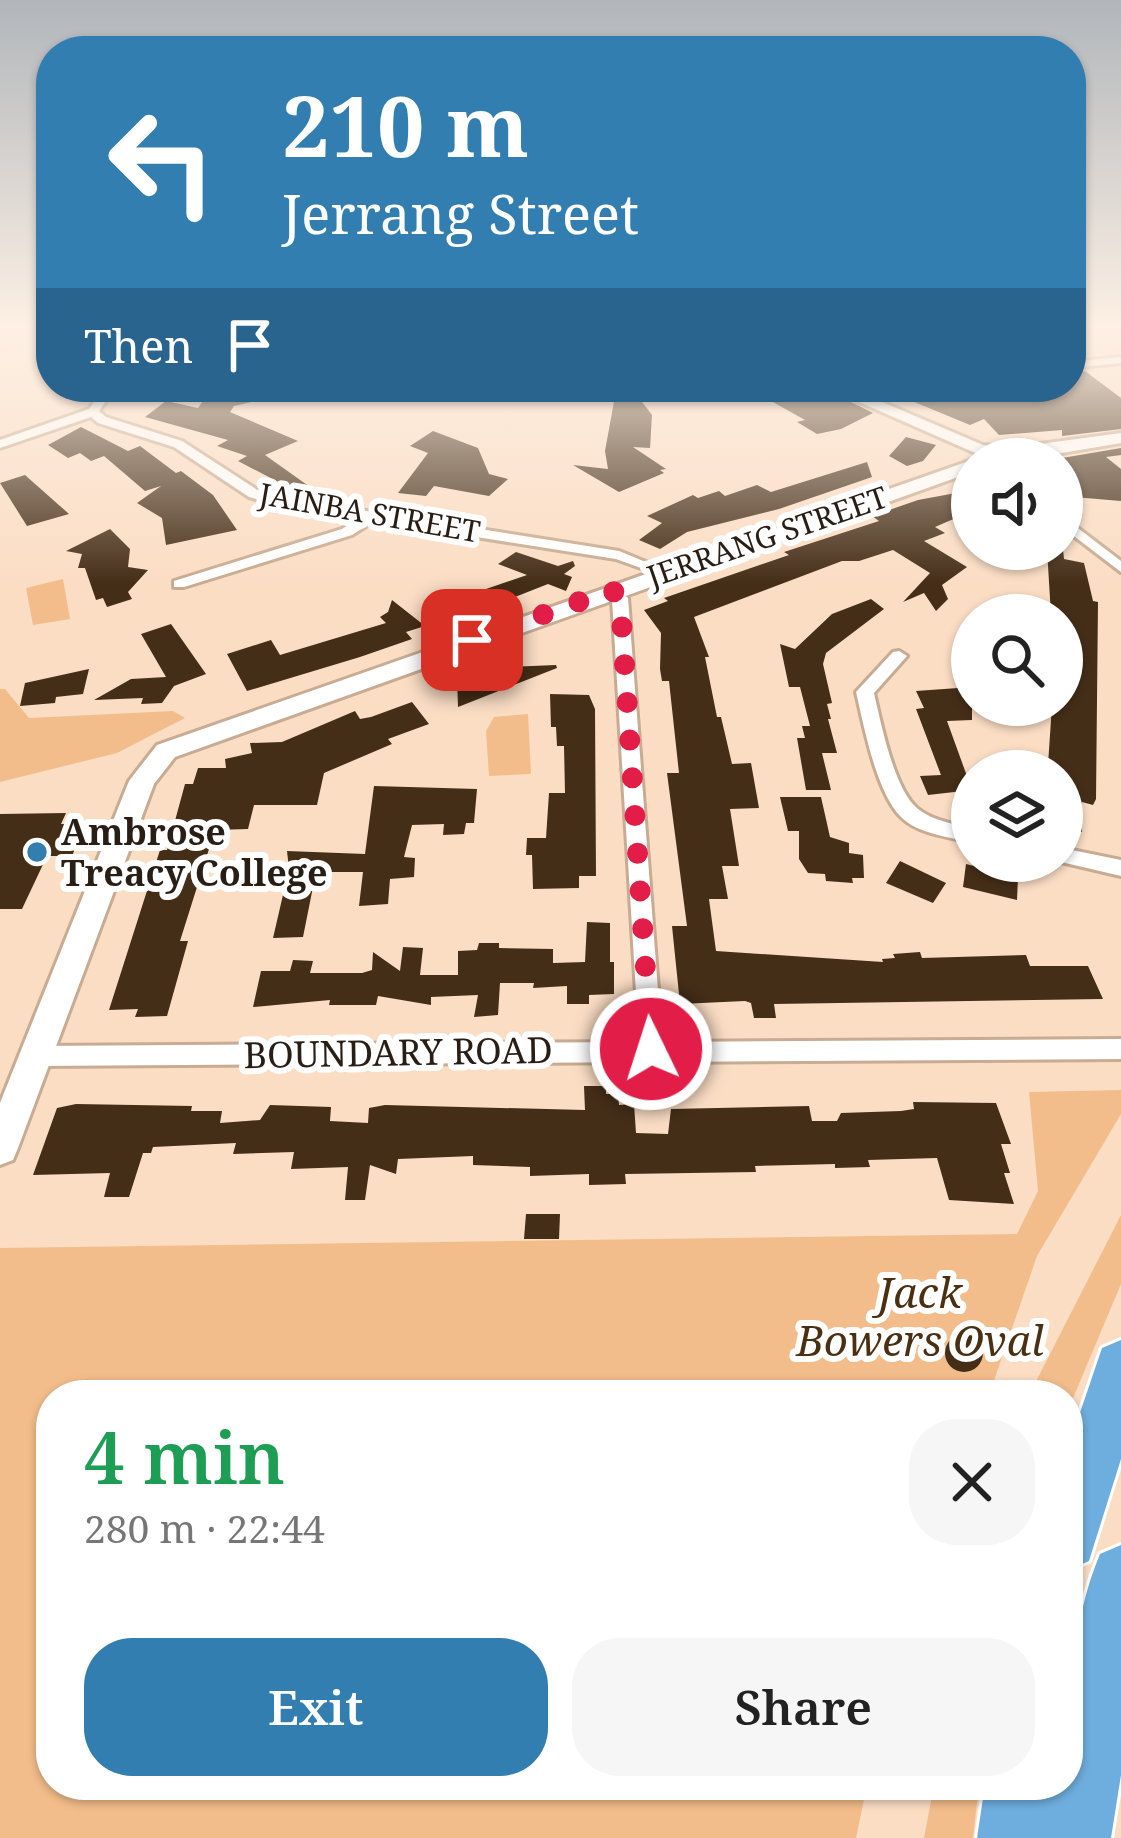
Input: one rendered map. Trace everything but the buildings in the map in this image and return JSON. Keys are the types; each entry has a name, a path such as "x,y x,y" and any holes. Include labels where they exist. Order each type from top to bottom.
{"highway":[{"path":"1083,1491 1121,1367"},
{"path":"1077,1838 1121,1575"},
{"path":"1011,1838 1016,1800"}],"street":[{"path":"879,411 951,447"},
{"path":"0,444 64,418 93,412"},
{"name":"JAINBA STREET","path":"93,412 102,420 178,444 259,496 619,555 663,572"},
{"path":"1083,444 1121,438"},
{"name":"JERRANG STREET","path":"35,1056 142,781 158,757 196,738 951,468"},
{"path":"179,584 347,532 373,515"},
{"path":"1083,537 1121,568"},
{"path":"612,590 620,598 651,1049"},
{"path":"899,656 865,692 894,791 905,811 933,827 951,831"},
{"path":"1083,860 1121,868"},
{"name":"BOUNDARY ROAD","path":"35,1056 1121,1049"},
{"path":"0,1148 35,1056"}],"green space":[{"path":"63,579 70,619 33,625 26,588"},
{"path":"0,689 29,718 173,711 185,718 117,753 0,782"},
{"path":"528,714 531,774 489,776 486,731 494,717"},
{"name":"Jack Bowers Oval","path":"1121,1090 1121,1114 1037,1256 994,1380 36,1380 36,1800 864,1800 856,1838 0,1838 0,1248 1017,1234 1038,1191 1029,1092"},
{"path":"1121,1215 1121,1284 1081,1380 1037,1380"},
{"path":"931,1800 977,1800 973,1838 924,1838"}],"place":[{"name":"Ambrose Treacy College","path":"37,852"}],"route":[{"path":"472,640 612,590 620,598 651,1049"}]}
